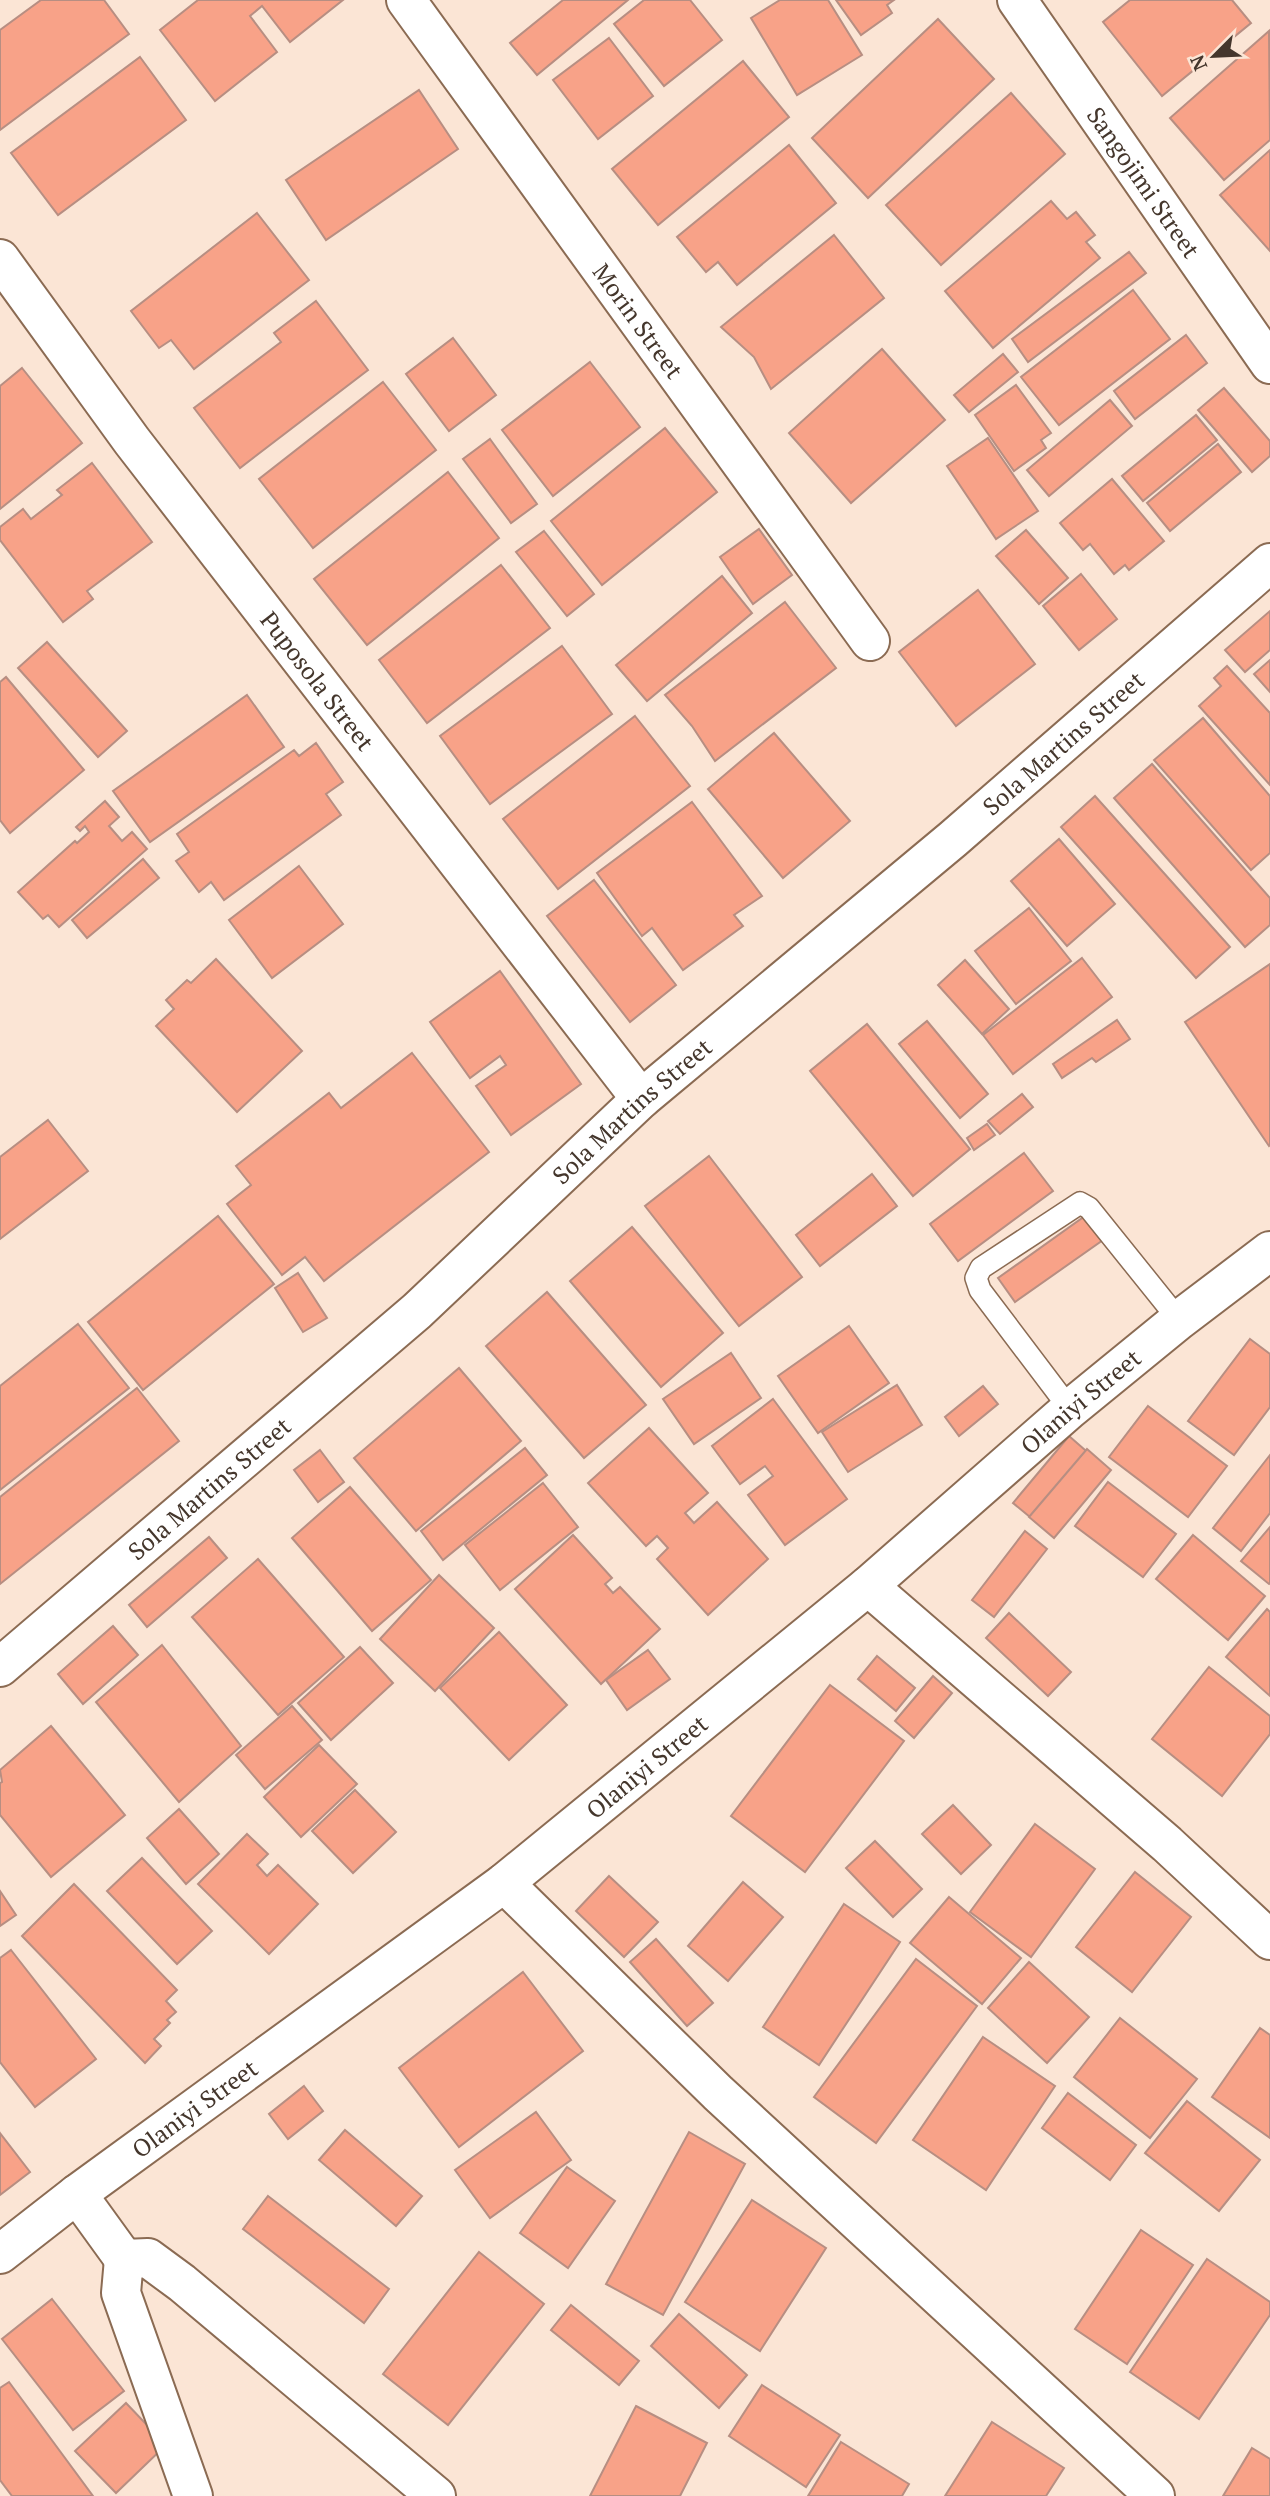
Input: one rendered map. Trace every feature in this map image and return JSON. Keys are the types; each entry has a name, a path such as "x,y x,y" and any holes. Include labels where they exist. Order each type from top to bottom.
{"street":[{"name":"Morin Street","path":"406,0 870,641"},
{"name":"Sangojimi Street","path":"1017,0 1270,364"},
{"name":"Puposola Street","path":"0,259 131,441 641,1099"},
{"name":"Sola Martins Street","path":"0,1667 417,1311 641,1099 953,839 1270,563"},
{"name":"Olaniyi Street","path":"0,2254 77,2194 504,1882 868,1586 1070,1409 1179,1320 1266,1260"},
{"path":"868,1586 1167,1844 1270,1940"},
{"path":"504,1882 718,2093 1155,2496"},
{"path":"77,2194 124,2259 121,2293 193,2496"},
{"path":"124,2259 148,2258 182,2283 436,2496"}],"lane":[{"path":"1070,1409 979,1290 976,1278 981,1268 1080,1203 1089,1208 1179,1320"}],"building":[{"path":"41,0 104,0 129,34 0,130 0,30"},
{"path":"198,0 343,0 290,42 262,6 250,16 277,52 215,101 160,30"},
{"path":"563,0 628,0 537,75 510,43"},
{"path":"644,0 690,0 722,40 664,86 614,24"},
{"path":"780,0 828,0 862,55 797,95 751,18"},
{"path":"836,0 894,0 887,5 892,13 861,35"},
{"path":"1130,0 1232,0 1251,23 1162,96 1103,22"},
{"path":"938,19 994,79 868,198 812,138"},
{"path":"1269,31 1270,140 1224,180 1170,118"},
{"path":"609,38 653,96 598,139 553,80"},
{"path":"140,57 186,120 58,215 11,153"},
{"path":"743,61 789,117 658,225 612,169"},
{"path":"419,90 458,149 326,240 286,180"},
{"path":"1011,93 1065,154 941,265 886,205"},
{"path":"789,145 836,203 737,285 718,262 706,272 677,237"},
{"path":"1270,150 1270,251 1220,195"},
{"path":"1051,201 1067,219 1076,212 1095,235 1086,242 1100,258 993,348 945,291"},
{"path":"257,213 309,280 194,369 171,340 159,348 131,311"},
{"path":"834,235 884,298 771,389 754,357 721,327"},
{"path":"1129,252 1146,273 1028,362 1012,339"},
{"path":"1133,290 1170,339 1059,425 1021,377"},
{"path":"316,301 368,370 240,468 194,408 281,342 274,333"},
{"path":"1186,335 1207,363 1135,419 1114,391"},
{"path":"453,338 496,395 449,431 406,374"},
{"path":"882,349 945,420 851,503 789,433"},
{"path":"1003,354 1018,372 969,412 954,395"},
{"path":"590,362 640,427 553,496 502,430"},
{"path":"22,368 82,443 0,509 0,386"},
{"path":"383,382 436,450 313,548 259,479"},
{"path":"1016,385 1051,433 1041,440 1046,448 1014,471 975,415"},
{"path":"1224,388 1270,441 1270,456 1252,472 1198,410"},
{"path":"1110,400 1132,426 1049,496 1027,470"},
{"path":"1196,415 1217,440 1143,501 1122,476"},
{"path":"665,428 717,492 602,585 551,521"},
{"path":"988,438 1038,511 996,539 947,466"},
{"path":"490,439 537,504 511,523 463,459"},
{"path":"1218,444 1241,472 1170,531 1147,503"},
{"path":"92,463 152,542 87,591 93,599 63,622 0,540 0,527 23,509 31,519 62,495 57,490"},
{"path":"448,472 499,538 367,645 314,579"},
{"path":"1112,479 1164,541 1129,570 1125,565 1114,574 1090,544 1083,550 1060,523"},
{"path":"759,529 792,575 753,604 720,557"},
{"path":"1026,530 1068,578 1039,604 996,556"},
{"path":"544,531 594,594 567,616 516,552"},
{"path":"501,565 550,628 427,723 379,660"},
{"path":"1081,574 1117,619 1079,650 1043,606"},
{"path":"722,576 752,613 647,701 616,665"},
{"path":"978,590 1035,664 956,726 899,652"},
{"path":"785,602 836,668 715,761 692,726 665,695"},
{"path":"1270,611 1270,650 1245,672 1225,650"},
{"path":"47,642 127,731 98,757 18,668"},
{"path":"562,646 612,714 490,804 440,736"},
{"path":"1270,660 1270,692 1254,674"},
{"path":"1227,666 1270,713 1270,785 1199,706 1221,686 1214,678"},
{"path":"6,677 84,770 10,833 0,820 0,682"},
{"path":"247,695 284,747 150,842 113,791"},
{"path":"635,716 690,786 558,889 503,819"},
{"path":"1203,718 1270,796 1270,853 1251,870 1154,760"},
{"path":"774,733 850,821 783,878 708,789"},
{"path":"316,743 343,782 326,794 341,815 224,900 211,882 199,892 176,861 189,852 177,834 294,750 299,756"},
{"path":"1152,764 1270,898 1270,925 1245,947 1114,798"},
{"path":"1095,796 1230,947 1196,978 1061,827"},
{"path":"105,801 119,817 109,826 122,841 132,832 147,849 59,927 48,915 43,919 18,892 75,841 77,843 89,832 85,826 80,831 76,827"},
{"path":"692,802 762,896 734,915 743,926 683,970 652,928 642,936 597,873"},
{"path":"1059,839 1115,904 1067,946 1011,881"},
{"path":"143,859 159,878 87,938 72,920"},
{"path":"299,866 343,924 272,978 229,920"},
{"path":"594,880 676,985 630,1022 547,916"},
{"path":"1029,908 1071,961 1016,1004 975,951"},
{"path":"1082,958 1112,997 1013,1074 983,1035"},
{"path":"216,959 302,1051 237,1112 156,1026 174,1009 166,1000 187,980 191,983"},
{"path":"965,960 1009,1009 982,1034 938,985"},
{"path":"1270,964 1270,1145 1269,1146 1185,1022"},
{"path":"500,971 581,1084 511,1135 476,1086 506,1065 500,1056 470,1078 430,1022"},
{"path":"1117,1020 1130,1039 1096,1062 1092,1058 1062,1078 1053,1064"},
{"path":"927,1021 988,1094 960,1118 899,1044"},
{"path":"867,1024 970,1149 913,1196 810,1071"},
{"path":"412,1053 489,1152 324,1281 305,1257 282,1275 227,1204 251,1185 236,1166 329,1093 341,1108"},
{"path":"1022,1094 1033,1107 1000,1134 988,1121"},
{"path":"48,1120 88,1171 0,1239 0,1157"},
{"path":"987,1124 995,1135 974,1150 967,1138"},
{"path":"1024,1153 1053,1191 958,1261 930,1224"},
{"path":"709,1156 802,1277 739,1326 645,1206"},
{"path":"872,1174 897,1206 820,1266 796,1235"},
{"path":"218,1216 274,1284 143,1390 88,1322"},
{"path":"1085,1216 1103,1240 1015,1302 998,1278"},
{"path":"632,1227 723,1333 661,1387 570,1281"},
{"path":"298,1273 327,1318 303,1332 275,1288"},
{"path":"547,1292 646,1405 584,1458 486,1346"},
{"path":"78,1324 129,1388 0,1490 0,1386"},
{"path":"849,1326 889,1383 818,1433 778,1376"},
{"path":"1250,1339 1270,1354 1270,1407 1234,1455 1188,1421"},
{"path":"731,1353 761,1398 694,1444 663,1399"},
{"path":"459,1368 521,1441 416,1531 354,1458"},
{"path":"897,1385 922,1425 848,1472 822,1432"},
{"path":"983,1386 998,1404 959,1436 945,1417"},
{"path":"137,1388 179,1441 0,1584 0,1497"},
{"path":"773,1399 847,1499 785,1545 748,1495 773,1476 765,1466 740,1484 712,1446"},
{"path":"1148,1406 1227,1466 1188,1517 1109,1457"},
{"path":"649,1428 708,1493 685,1513 694,1523 717,1502 768,1559 708,1615 657,1559 668,1548 657,1536 646,1546 588,1483"},
{"path":"1069,1436 1108,1470 1053,1536 1013,1503"},
{"path":"525,1448 547,1475 443,1560 421,1531"},
{"path":"1087,1449 1111,1470 1054,1538 1029,1517"},
{"path":"320,1450 344,1482 318,1502 294,1470"},
{"path":"1270,1455 1270,1513 1241,1551 1213,1528"},
{"path":"1108,1482 1176,1534 1143,1577 1075,1526"},
{"path":"543,1483 578,1527 500,1590 465,1545"},
{"path":"350,1487 431,1580 372,1631 292,1538"},
{"path":"1270,1527 1270,1583 1269,1584 1241,1561"},
{"path":"1025,1531 1047,1549 994,1617 972,1600"},
{"path":"573,1535 612,1578 605,1584 613,1593 620,1587 660,1629 601,1684 515,1589"},
{"path":"1193,1535 1265,1596 1228,1640 1156,1579"},
{"path":"209,1537 227,1558 147,1627 129,1605"},
{"path":"258,1559 344,1657 278,1715 192,1617"},
{"path":"439,1575 494,1628 435,1691 380,1639"},
{"path":"1267,1609 1270,1612 1270,1696 1226,1657"},
{"path":"1009,1613 1071,1672 1048,1696 986,1638"},
{"path":"113,1626 138,1655 83,1704 58,1674"},
{"path":"499,1632 567,1705 509,1760 440,1688"},
{"path":"162,1645 241,1746 179,1802 96,1702"},
{"path":"360,1647 393,1683 331,1740 298,1703"},
{"path":"648,1650 670,1679 627,1710 606,1680"},
{"path":"877,1656 915,1688 896,1711 858,1679"},
{"path":"1209,1667 1270,1716 1270,1734 1222,1796 1152,1739"},
{"path":"933,1676 952,1693 914,1738 895,1721"},
{"path":"830,1685 904,1741 805,1872 731,1816"},
{"path":"292,1706 322,1740 265,1789 236,1755"},
{"path":"51,1726 125,1815 51,1877 0,1815 0,1770"},
{"path":"319,1745 357,1784 301,1837 264,1797"},
{"path":"355,1790 396,1832 353,1873 312,1831"},
{"path":"953,1805 991,1845 961,1874 922,1834"},
{"path":"179,1809 219,1854 186,1884 147,1838"},
{"path":"1035,1824 1095,1869 1031,1957 970,1912"},
{"path":"247,1834 268,1854 257,1865 267,1876 278,1865 318,1904 269,1954 198,1884"},
{"path":"875,1841 922,1889 893,1917 846,1868"},
{"path":"142,1858 212,1931 177,1964 107,1891"},
{"path":"1135,1872 1191,1917 1132,1992 1076,1947"},
{"path":"609,1876 658,1922 624,1957 576,1911"},
{"path":"743,1882 783,1917 728,1981 688,1946"},
{"path":"74,1884 177,1990 166,2001 176,2012 167,2020 170,2023 154,2039 161,2046 145,2063 22,1936"},
{"path":"0,1891 16,1915 0,1926"},
{"path":"949,1897 1021,1958 982,2004 910,1943"},
{"path":"844,1904 900,1942 819,2065 763,2027"},
{"path":"656,1939 713,2003 687,2026 630,1962"},
{"path":"11,1950 96,2059 35,2107 0,2062 0,1958"},
{"path":"916,1959 977,2006 876,2143 814,2097"},
{"path":"1029,1962 1089,2017 1047,2063 988,2008"},
{"path":"523,1972 583,2051 459,2147 399,2068"},
{"path":"1120,2018 1197,2079 1150,2138 1074,2077"},
{"path":"1260,2028 1270,2035 1270,2138 1212,2097"},
{"path":"983,2037 1055,2086 986,2190 913,2140"},
{"path":"304,2086 323,2111 288,2139 269,2114"},
{"path":"1068,2093 1136,2145 1110,2180 1042,2128"},
{"path":"1187,2101 1260,2160 1219,2211 1145,2153"},
{"path":"536,2112 571,2160 490,2218 455,2170"},
{"path":"345,2130 422,2196 396,2226 319,2160"},
{"path":"689,2132 745,2164 663,2315 606,2284"},
{"path":"0,2133 30,2172 0,2195"},
{"path":"567,2167 615,2201 568,2268 520,2233"},
{"path":"268,2196 389,2289 364,2323 243,2229"},
{"path":"752,2200 826,2248 760,2351 685,2302"},
{"path":"1141,2230 1193,2265 1127,2364 1075,2329"},
{"path":"479,2252 544,2304 448,2425 383,2374"},
{"path":"1207,2259 1270,2302 1270,2315 1199,2419 1130,2372"},
{"path":"52,2299 124,2391 73,2430 2,2339"},
{"path":"571,2305 639,2361 619,2385 551,2330"},
{"path":"679,2314 747,2375 719,2408 651,2346"},
{"path":"9,2382 93,2496 12,2496 0,2480 0,2388"},
{"path":"762,2385 840,2435 806,2487 729,2436"},
{"path":"126,2403 166,2445 116,2493 75,2451"},
{"path":"636,2406 707,2443 680,2496 590,2496"},
{"path":"992,2422 1064,2468 1046,2496 945,2496"},
{"path":"841,2442 909,2484 902,2496 808,2496"},
{"path":"1252,2448 1270,2459 1270,2496 1223,2496"}]}
